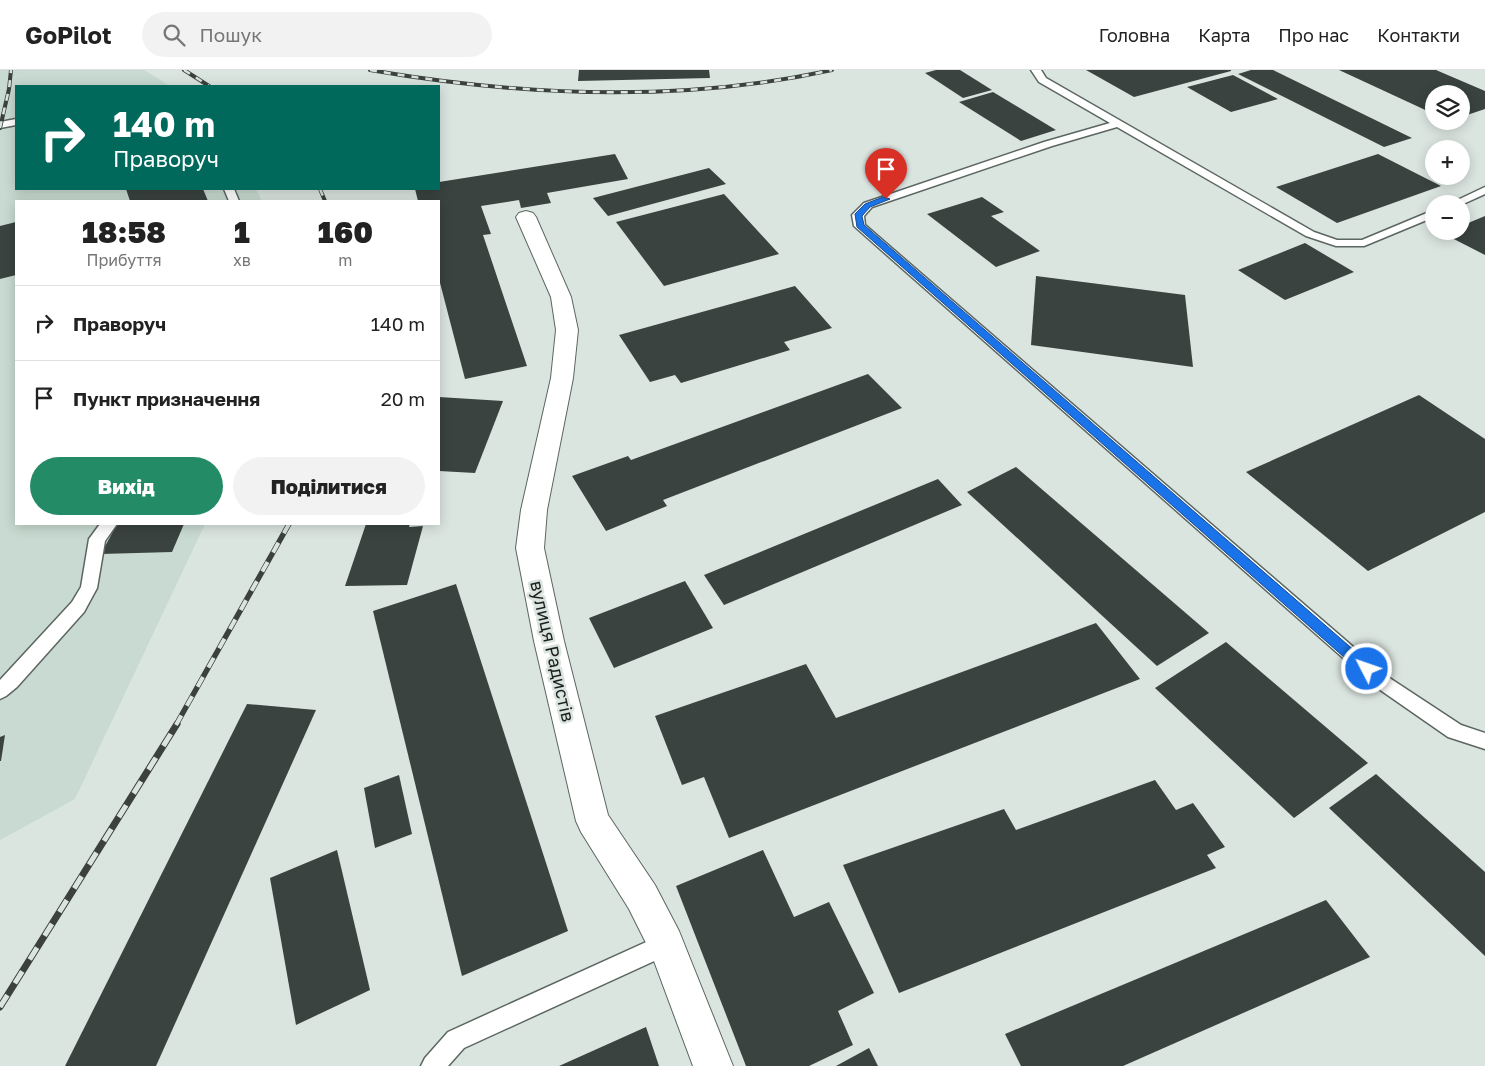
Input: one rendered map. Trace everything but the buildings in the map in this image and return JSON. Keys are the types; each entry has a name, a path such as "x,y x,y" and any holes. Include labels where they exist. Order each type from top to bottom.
{"street":[{"name":"вулиця Радистів","path":"526,217 561,297 567,330 562,378 534,510 530,548 549,641 593,821 642,897 666,944 713,1066"}],"lane":[{"path":"1036,70 1042,80 1310,234 1336,243 1364,243 1425,216"},
{"path":"0,125 15,122"},
{"path":"1117,124 1048,144 868,205 858,215 860,226 1382,682 1455,731 1485,740"},
{"path":"1470,197 1485,190"},
{"path":"0,691 17,675 78,607 89,588 97,539 108,525"},
{"path":"433,1066 456,1040 666,944"}],"shaded area":[{"path":"0,70 144,70 168,85 15,85 15,190 256,190 262,200 15,200 15,525 205,525 75,799 0,840"}],"railway":[{"path":"0,128 9,89 11,70"},
{"path":"184,70 207,85"},
{"path":"370,70 485,86 601,92 717,88 775,81 832,70"},
{"path":"320,190 325,200"},
{"path":"176,725 288,525"},
{"path":"0,1007 177,724"}],"route":[{"path":"886,199 868,205 858,215 860,226 1367,669"}]}
